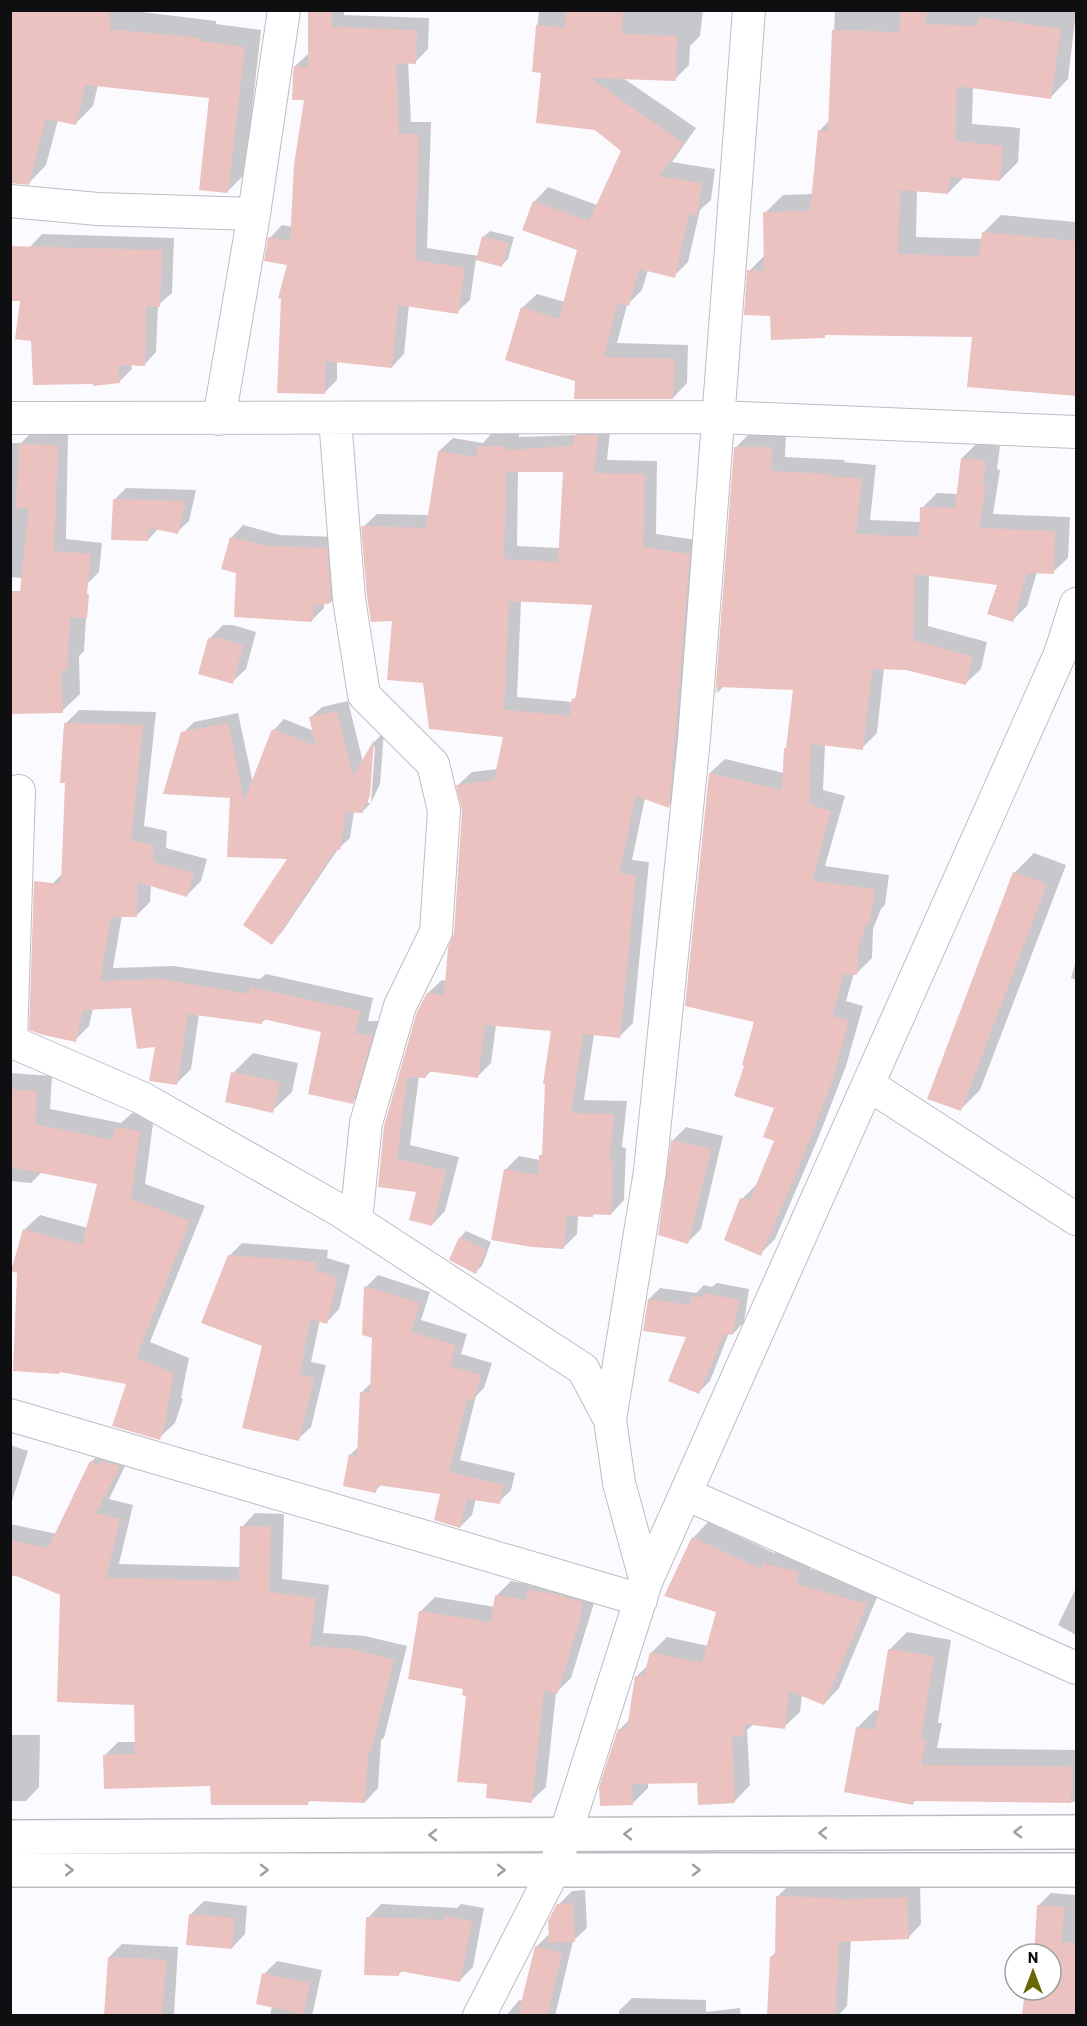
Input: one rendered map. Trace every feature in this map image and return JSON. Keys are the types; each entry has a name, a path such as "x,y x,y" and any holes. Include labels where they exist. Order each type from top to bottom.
{"main road":[{"path":"10,1837 1077,1832"},
{"path":"10,1870 1077,1870"}],"street":[{"path":"219,419 254,214 284,10"},
{"path":"644,1591 619,1483 610,1420 650,1171 694,739 749,10"},
{"path":"10,201 98,209 254,214"},
{"path":"10,418 719,417 1077,432"},
{"path":"335,418 349,599 364,695 433,764 444,810 436,932 400,1006 366,1123 356,1221"},
{"path":"479,2016 554,1870 644,1591 1060,654 1077,604"},
{"path":"19,791 11,1041 142,1098 356,1221 583,1369 610,1420"},
{"path":"869,1085 1077,1219"},
{"path":"10,1415 644,1591"},
{"path":"686,1494 1077,1668"}],"building":[{"path":"10,10 110,10 110,29 200,38 200,41 245,47 228,193 199,190 209,98 85,85 76,125 46,119 29,185 10,183"},
{"path":"308,10 332,10 332,27 417,30 416,64 396,63 399,134 419,134 415,260 465,268 458,314 398,305 392,368 325,361 325,394 277,393 281,299 278,298 287,265 264,261 268,237 290,241 294,165 304,100 292,100 293,72 294,66 308,67"},
{"path":"566,10 623,10 622,34 677,36 676,81 590,78 683,143 659,176 702,183 697,216 689,214 675,278 639,269 629,306 618,303 604,357 675,359 673,399 574,399 575,381 505,360 521,307 559,319 577,250 522,230 533,201 589,221 621,151 595,130 536,123 541,73 532,72 536,25 565,28"},
{"path":"901,10 927,10 925,24 978,26 979,17 1061,29 1051,99 957,86 955,141 1003,146 1000,181 950,177 948,194 900,190 898,254 979,257 982,232 1077,241 1077,396 967,387 972,337 825,335 825,338 771,340 770,316 744,315 747,270 764,271 763,212 810,211 818,130 828,131 832,30 899,32"},
{"path":"482,236 509,243 502,267 476,260"},
{"path":"10,246 162,250 160,307 146,306 145,366 118,365 120,383 93,386 93,384 33,385 31,341 15,339 20,301 10,301"},
{"path":"574,435 598,435 594,473 645,474 643,547 690,554 669,808 636,796 619,873 636,875 620,1038 583,1034 571,1113 614,1114 609,1161 613,1161 611,1215 566,1216 564,1249 532,1247 491,1240 504,1169 538,1175 539,1155 542,1155 545,1084 543,1084 551,1031 485,1025 478,1078 427,1071 426,1078 407,1077 397,1159 446,1170 432,1226 409,1220 416,1192 378,1187 384,1126 417,1012 427,993 444,995 448,948 454,933 462,811 456,785 494,780 503,737 429,729 423,683 387,680 392,621 371,622 361,526 426,528 438,451 477,457 477,446 506,447 506,450 573,446","holes":["506,472 563,472 558,562 504,559","509,601 592,605 570,716 504,710"]},
{"path":"19,444 58,445 54,551 91,554 87,618 70,617 67,670 61,670 63,713 10,714 10,591 20,591 29,508 16,508"},
{"path":"734,447 772,447 771,471 830,474 830,476 862,479 856,534 919,537 920,507 955,508 961,458 986,461 983,484 986,484 979,528 1055,531 1054,574 1027,573 1013,622 987,614 997,585 915,574 913,640 973,657 966,685 906,670 872,669 863,750 811,744 809,804 831,811 812,881 875,889 870,922 868,921 859,945 857,975 844,974 832,1016 849,1021 832,1082 761,1256 724,1240 740,1198 750,1200 774,1141 763,1137 774,1108 734,1096 744,1066 742,1065 754,1022 685,1006 709,773 782,790 784,748 786,748 793,690 717,687 715,697"},
{"path":"113,499 185,501 178,534 149,528 148,541 111,540"},
{"path":"230,537 268,546 327,548 331,603 314,606 312,622 234,617 236,573 221,569"},
{"path":"208,638 219,638 243,645 233,684 198,674"},
{"path":"337,711 353,776 374,740 370,796 363,813 346,812 340,850 335,850 272,945 243,925 287,859 227,857 230,798 163,794 181,732 228,723 244,801 272,729 316,746 309,717"},
{"path":"64,723 143,725 131,840 153,845 153,862 194,873 187,897 137,882 137,917 111,917 100,981 159,979 249,994 250,987 360,1011 355,1034 373,1035 353,1104 308,1094 321,1032 263,1019 262,1024 188,1014 177,1085 149,1081 155,1047 137,1049 131,1008 83,1010 76,1042 29,1030 34,881 61,884 65,783 60,783"},
{"path":"1013,872 1047,884 961,1111 927,1099"},
{"path":"231,1072 280,1082 273,1113 225,1102"},
{"path":"10,1089 37,1091 35,1124 113,1140 115,1127 140,1131 131,1199 190,1221 136,1358 174,1373 166,1413 168,1414 160,1440 112,1426 126,1384 60,1372 59,1374 13,1371 17,1273 11,1271 23,1229 82,1245 97,1184 10,1167"},
{"path":"671,1140 711,1149 688,1244 658,1235"},
{"path":"459,1237 486,1249 476,1274 449,1260"},
{"path":"228,1255 316,1262 315,1270 338,1278 327,1324 310,1319 300,1374 314,1378 299,1441 242,1428 262,1346 201,1323"},
{"path":"364,1286 420,1303 411,1332 456,1345 450,1366 481,1375 473,1401 467,1399 449,1472 504,1485 500,1504 467,1499 460,1528 434,1520 440,1494 377,1485 376,1493 343,1486 349,1454 357,1456 360,1392 370,1393 372,1338 362,1335"},
{"path":"704,1293 739,1300 733,1335 724,1334 699,1394 668,1381 686,1337 643,1331 648,1299 690,1305 692,1295 702,1298"},
{"path":"90,1461 100,1466 102,1461 120,1466 96,1513 120,1519 106,1578 239,1581 240,1526 271,1527 269,1592 316,1598 310,1646 351,1649 394,1660 370,1753 368,1753 365,1803 308,1801 308,1805 211,1805 210,1786 104,1789 103,1755 135,1754 134,1705 57,1702 60,1595 10,1575 10,1540 48,1548"},
{"path":"692,1537 761,1569 762,1563 799,1572 796,1584 867,1604 824,1705 789,1691 785,1729 745,1724 743,1737 732,1735 735,1803 698,1805 697,1783 632,1784 633,1805 600,1806 599,1787 618,1729 627,1729 635,1676 644,1676 650,1652 702,1663 716,1612 664,1596"},
{"path":"527,1590 556,1594 582,1602 580,1619 557,1694 544,1690 532,1803 486,1798 487,1784 457,1782 466,1696 462,1695 463,1689 408,1679 419,1611 491,1622 495,1595 526,1600"},
{"path":"888,1649 934,1656 921,1739 926,1740 921,1765 1072,1767 1071,1803 914,1801 913,1805 844,1792 856,1727 875,1730"},
{"path":"776,1896 838,1898 838,1900 907,1897 909,1939 839,1942 835,2016 767,2016 770,1956 775,1956"},
{"path":"573,1903 575,1942 549,1943 548,1921 557,1904"},
{"path":"1037,1905 1064,1907 1062,1942 1035,1942"},
{"path":"189,1914 235,1918 232,1949 186,1945"},
{"path":"446,1916 472,1921 460,1982 399,1971 399,1976 364,1975 366,1917 445,1920"},
{"path":"1063,1942 1077,1943 1077,2016 1022,2016 1024,2002 1063,2002"},
{"path":"535,1946 562,1953 547,2016 518,2016"},
{"path":"108,1957 166,1960 162,2016 104,2016"},
{"path":"262,1973 310,1983 303,2014 256,2004"}]}
